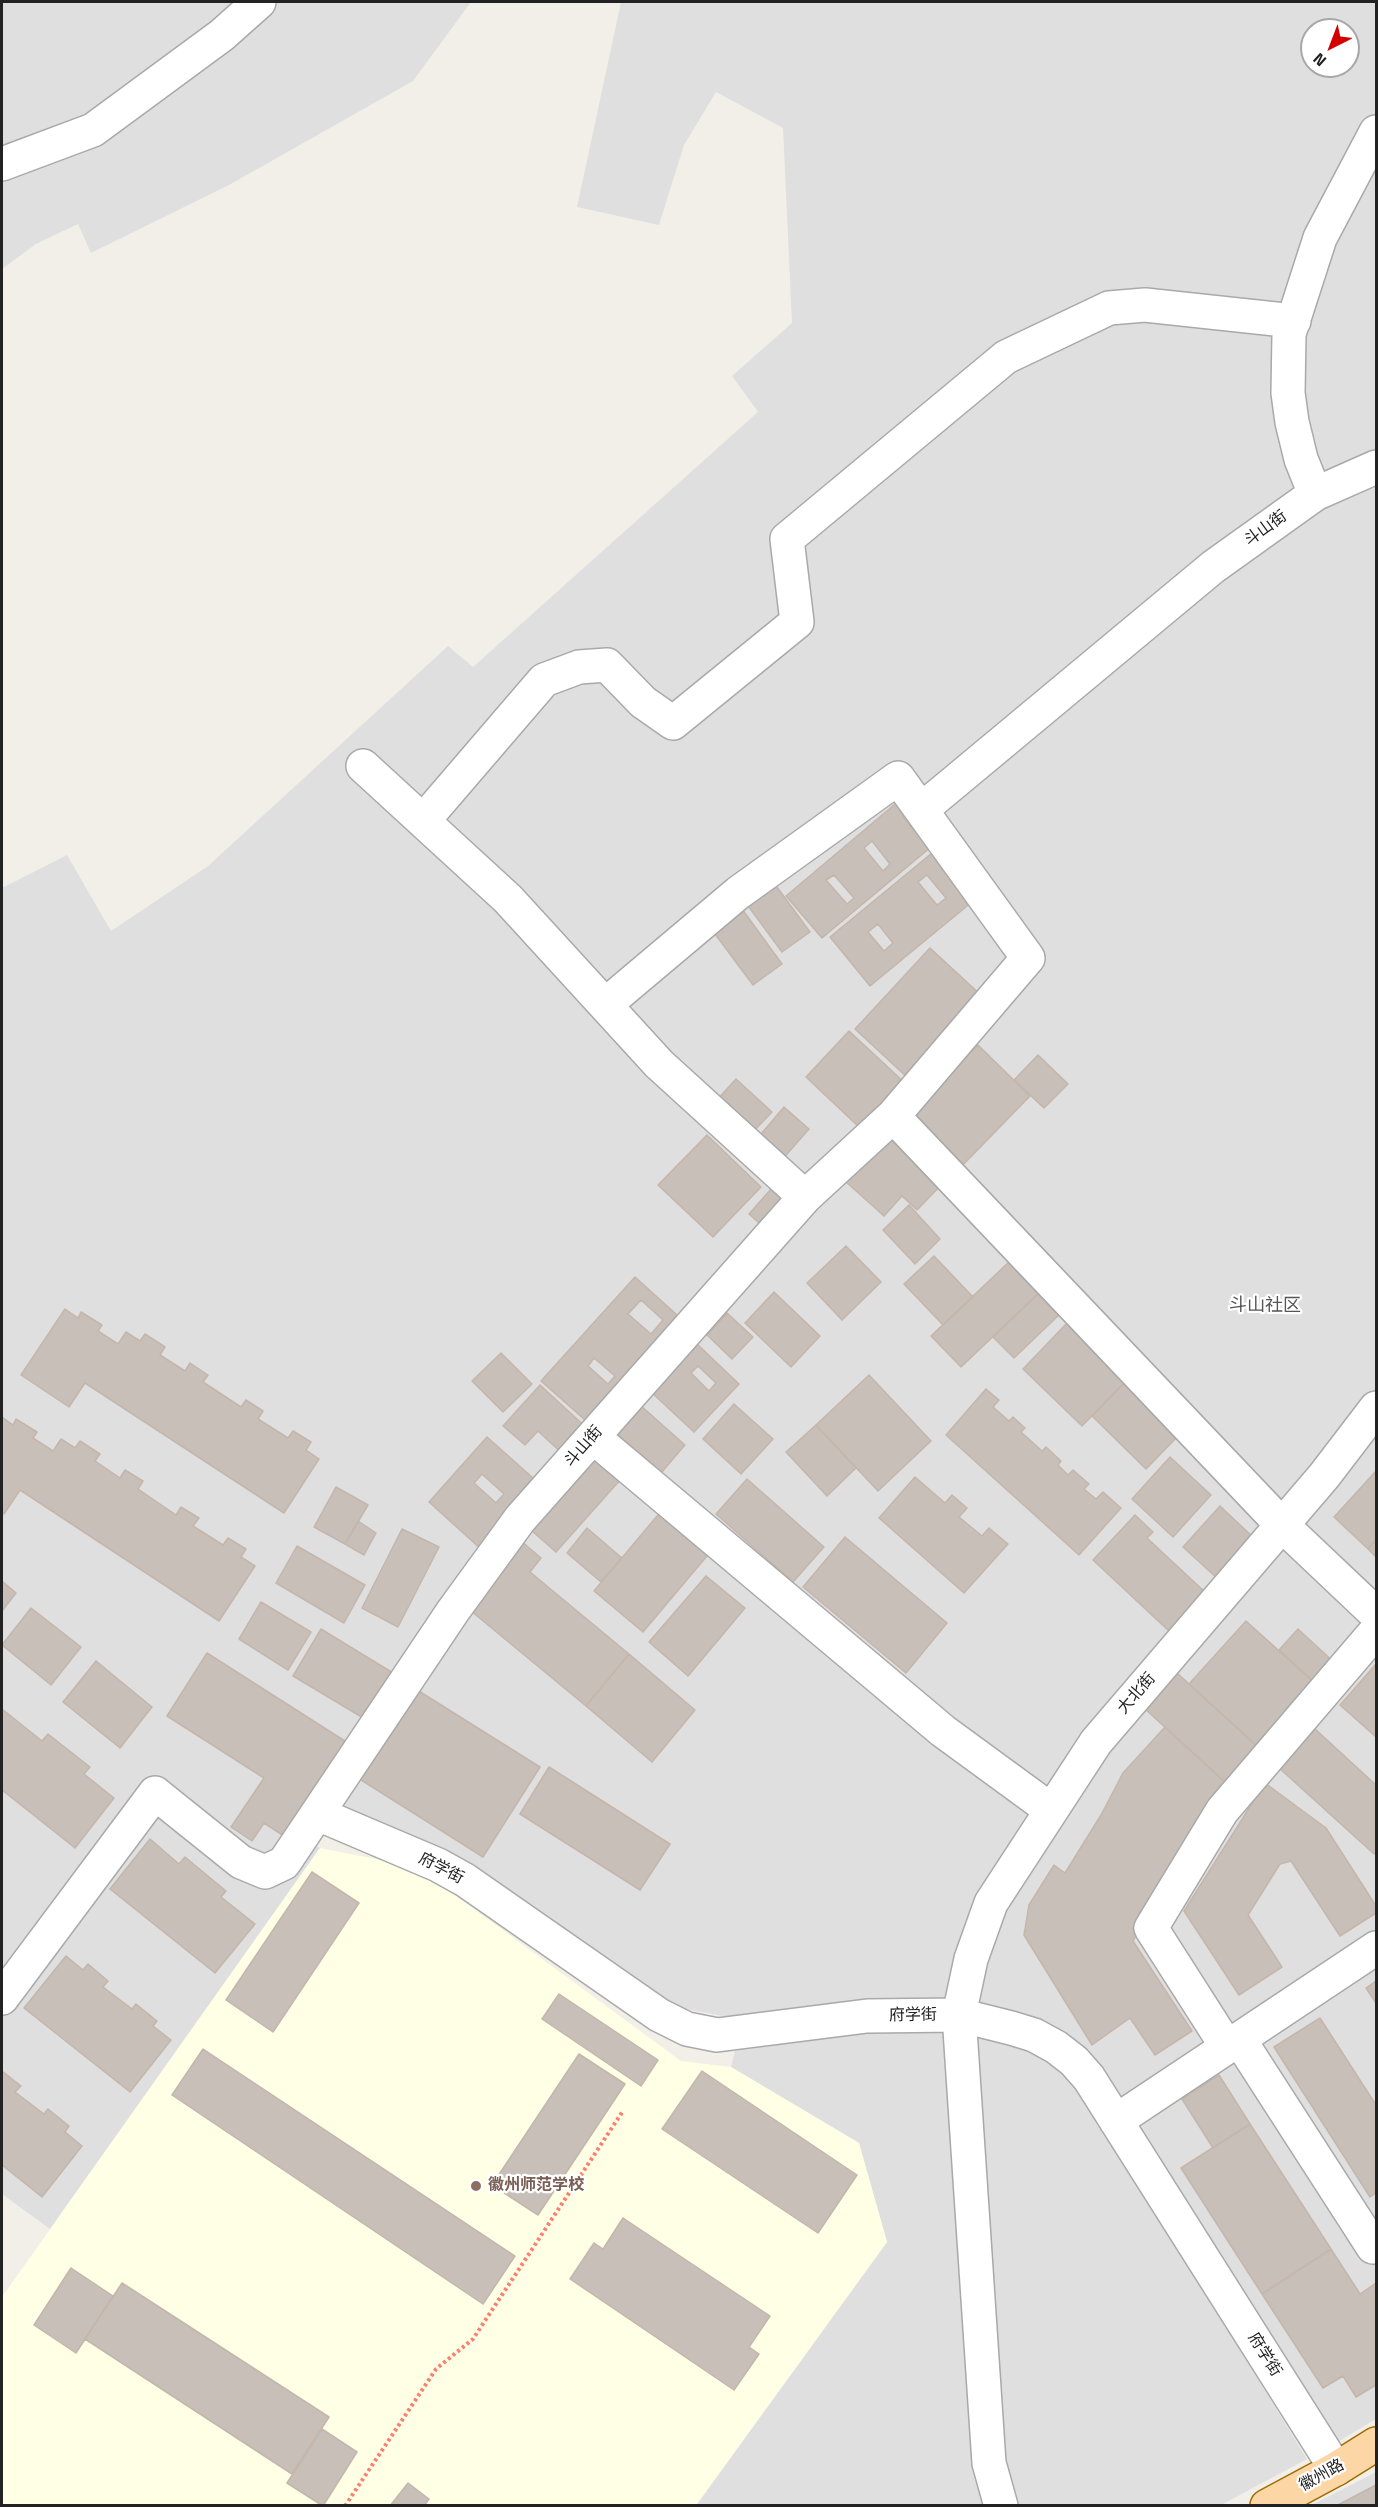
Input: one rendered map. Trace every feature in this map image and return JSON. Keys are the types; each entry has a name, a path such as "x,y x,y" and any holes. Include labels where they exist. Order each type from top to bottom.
{"main road":[{"name":"徽州路","path":"1267,2505 1336,2469 1377,2444"}],"street":[{"path":"2,164 93,130 222,35 259,2"},
{"path":"1315,494 1301,459 1291,412 1288,393 1289,334 1320,238 1377,132"},
{"path":"423,821 544,680 579,667 607,665 642,702 673,723 797,622 787,539 1006,357 1109,308 1145,304 1294,321"},
{"name":"斗山街","path":"7,1980 155,1793 241,1862 265,1872 284,1863 453,1611 520,1519 805,1197 893,1116 1028,958 921,810 1213,567 1315,494 1377,467"},
{"path":"363,766 508,899 659,1064 805,1197"},
{"path":"605,1005 738,893 898,778 921,810"},
{"path":"893,1116 1282,1526 1377,1614"},
{"name":"大北街","path":"1001,2505 989,2463 959,2015 971,1959 990,1903 1096,1742 1282,1526 1355,1439 1377,1408"},
{"path":"593,1437 943,1731 1051,1810"},
{"path":"1377,1631 1222,1811 1151,1928 1373,2247 1377,2244"},
{"name":"府学街","path":"318,1814 438,1865 456,1875 659,2015 687,2029 717,2035 867,2016 959,2015 1034,2035 1056,2047 1074,2061 1089,2078 1336,2469"},
{"path":"1116,2121 1377,1948"}],"path":[{"path":"345,2505 436,2369 473,2339 623,2111"}],"shaded area":[{"path":"2,2 471,2 413,81 229,185 91,253 78,224 36,244 2,269"},
{"path":"621,2 1376,2 1376,2419 1334,2444 1040,2031 744,2020 670,2006 335,1804 310,1842 320,1848 50,2229 2,2194 2,888 67,855 111,931 208,866 448,646 473,667 758,412 732,376 792,323 783,128 716,92 684,145 659,225 577,207"},
{"name":"徽州师范学校","path":"320,1848 417,1867 681,2061 731,2067 859,2143 887,2242 696,2505 2,2506 2,2297"},
{"path":"944,2022 1006,2037 1067,2068 1307,2459 1221,2505 696,2506 887,2242 859,2143 731,2067 735,2051"},
{"path":"1376,2472 1376,2505 1312,2505"}],"building":[{"path":"901,799 910,811 903,817 918,835 926,829 937,842 822,938 786,896","holes":["872,841 890,864 883,871 864,848","834,875 854,898 847,904 826,880"]},
{"path":"938,848 978,897 870,986 830,937","holes":["927,875 946,898 937,905 918,882","878,924 893,943 884,951 868,932"]},
{"path":"774,883 810,932 782,952 746,903"},
{"path":"742,909 782,964 753,985 712,930"},
{"path":"930,948 983,997 910,1080 855,1029"},
{"path":"849,1031 905,1083 861,1129 806,1077"},
{"path":"978,1045 1030,1096 959,1169 906,1118"},
{"path":"1038,1055 1068,1084 1044,1108 1014,1080"},
{"path":"736,1079 772,1112 750,1135 715,1102"},
{"path":"784,1107 809,1129 780,1162 756,1140"},
{"path":"893,1130 946,1180 917,1210 902,1196 884,1216 845,1181"},
{"path":"707,1135 761,1187 713,1237 658,1185"},
{"path":"778,1181 797,1197 767,1230 749,1214"},
{"path":"909,1205 940,1239 915,1264 883,1230"},
{"path":"846,1246 881,1282 842,1320 807,1283"},
{"path":"934,1256 973,1297 943,1325 904,1284"},
{"path":"1011,1260 1041,1291 961,1367 931,1336"},
{"path":"635,1277 687,1324 594,1428 541,1381","holes":["641,1300 663,1320 651,1334 628,1314","594,1358 615,1376 608,1384 588,1366"]},
{"path":"1041,1291 1061,1313 1014,1358 993,1337"},
{"path":"774,1292 820,1336 791,1367 745,1323"},
{"path":"65,1309 78,1318 81,1312 102,1325 98,1331 118,1344 126,1332 140,1341 145,1334 165,1347 160,1355 185,1371 190,1363 208,1375 203,1382 241,1407 246,1400 263,1411 258,1419 288,1438 293,1431 311,1442 306,1450 319,1459 284,1513 85,1383 69,1407 21,1375"},
{"path":"727,1313 753,1337 732,1359 707,1335"},
{"path":"1068,1322 1127,1380 1082,1426 1023,1369"},
{"path":"696,1343 739,1384 694,1432 650,1391","holes":["698,1366 716,1383 709,1391 691,1373"]},
{"path":"501,1353 532,1384 503,1412 472,1381"},
{"path":"869,1375 931,1441 878,1491 816,1425"},
{"path":"1127,1380 1181,1433 1146,1469 1092,1416"},
{"path":"540,1385 590,1431 566,1457 538,1431 525,1445 503,1426"},
{"path":"986,1389 999,1400 993,1407 1009,1421 1013,1417 1025,1428 1021,1432 1042,1451 1046,1447 1061,1461 1058,1465 1068,1475 1073,1470 1089,1484 1084,1489 1096,1499 1103,1492 1121,1508 1079,1555 946,1435"},
{"path":"734,1404 773,1439 741,1474 703,1439"},
{"path":"640,1405 685,1445 661,1473 613,1430"},
{"path":"2,1417 13,1425 16,1419 37,1432 33,1438 53,1451 61,1439 75,1448 80,1441 100,1454 95,1461 120,1478 125,1470 143,1481 138,1489 176,1515 181,1507 199,1518 193,1526 223,1545 228,1538 246,1549 241,1557 255,1566 219,1621 20,1490 4,1514 2,1512"},
{"path":"816,1425 856,1468 827,1496 786,1452"},
{"path":"487,1437 542,1486 483,1551 429,1502","holes":["482,1474 504,1494 496,1503 474,1483"]},
{"path":"590,1451 621,1479 556,1552 524,1524"},
{"path":"1170,1457 1211,1495 1173,1537 1132,1499"},
{"path":"1376,1471 1376,1540 1368,1549 1334,1517"},
{"path":"915,1477 945,1503 952,1495 967,1508 959,1517 982,1536 989,1528 1008,1544 964,1593 879,1518"},
{"path":"747,1479 824,1547 793,1582 716,1514"},
{"path":"336,1487 368,1505 345,1544 314,1527"},
{"path":"1220,1506 1256,1540 1219,1580 1183,1547"},
{"path":"663,1509 712,1550 643,1632 594,1591"},
{"path":"1135,1515 1153,1532 1147,1538 1206,1593 1170,1632 1093,1560"},
{"path":"358,1521 376,1533 364,1555 345,1544"},
{"path":"587,1528 622,1558 601,1582 567,1553"},
{"path":"402,1529 439,1547 398,1627 362,1608"},
{"path":"845,1537 947,1623 906,1673 803,1587"},
{"path":"520,1540 541,1558 530,1572 629,1654 586,1706 465,1606"},
{"path":"1376,1540 1376,1557 1368,1549"},
{"path":"297,1546 365,1585 344,1623 276,1583"},
{"path":"706,1576 745,1608 688,1676 649,1642"},
{"path":"2,1581 16,1593 2,1611"},
{"path":"261,1602 311,1632 288,1670 239,1639"},
{"path":"31,1608 81,1647 51,1685 2,1645"},
{"path":"1246,1621 1318,1686 1260,1749 1189,1684"},
{"path":"321,1629 398,1676 370,1722 293,1676"},
{"path":"1298,1629 1337,1665 1318,1686 1279,1650"},
{"path":"207,1653 348,1743 287,1838 264,1823 252,1841 231,1827 264,1778 167,1716"},
{"path":"629,1654 695,1710 652,1762 586,1706"},
{"path":"96,1661 152,1707 120,1748 63,1702"},
{"path":"1376,1664 1376,1737 1340,1705"},
{"path":"1177,1673 1260,1749 1228,1785 1144,1708"},
{"path":"414,1688 540,1767 483,1857 358,1778"},
{"path":"2,1709 42,1741 48,1734 90,1767 84,1774 114,1798 75,1848 2,1790"},
{"path":"1165,1727 1228,1785 1193,1831 1133,1941 1192,2031 1155,2055 1130,2018 1092,2045 1024,1935 1029,1905 1054,1865 1065,1873 1101,1815 1123,1773"},
{"path":"1314,1728 1376,1785 1376,1852 1374,1854 1278,1767"},
{"path":"549,1767 670,1844 640,1890 520,1814"},
{"path":"1265,1783 1326,1828 1376,1906 1376,1913 1340,1936 1291,1861 1280,1864 1248,1915 1282,1967 1239,1995 1184,1911"},
{"path":"150,1839 179,1864 185,1857 226,1891 221,1897 255,1924 215,1973 110,1889"},
{"path":"312,1872 359,1903 273,2032 226,2000"},
{"path":"66,1956 83,1970 88,1964 108,1981 103,1987 132,2009 136,2004 157,2021 153,2026 171,2040 130,2092 24,2008"},
{"path":"1376,1981 1376,2003 1366,1988"},
{"path":"559,1994 658,2060 641,2086 542,2019"},
{"path":"1320,2018 1376,2105 1376,2193 1370,2197 1274,2047"},
{"path":"203,2049 515,2256 483,2304 172,2095"},
{"path":"579,2054 625,2084 538,2215 492,2185"},
{"path":"2,2071 21,2086 15,2092 44,2114 48,2109 69,2126 65,2132 82,2146 42,2197 2,2165"},
{"path":"702,2071 857,2175 818,2233 662,2129"},
{"path":"1219,2075 1250,2124 1213,2148 1182,2099"},
{"path":"1250,2124 1331,2249 1262,2294 1181,2168"},
{"path":"623,2218 770,2316 749,2347 759,2354 734,2390 570,2279 594,2243 603,2249"},
{"path":"1331,2249 1360,2294 1376,2283 1376,2385 1356,2397 1343,2376 1323,2388 1262,2294"},
{"path":"71,2268 113,2296 76,2353 34,2325"},
{"path":"122,2283 329,2417 292,2474 85,2339"},
{"path":"322,2429 357,2452 323,2506 287,2483"},
{"path":"408,2483 429,2499 424,2506 390,2506"},
{"path":"1376,2485 1376,2506 1336,2506"}],"place":[{"name":"徽州师范学校","path":"476,2186"}],"district":[{"name":"斗山社区","path":"1265,1307"}]}
